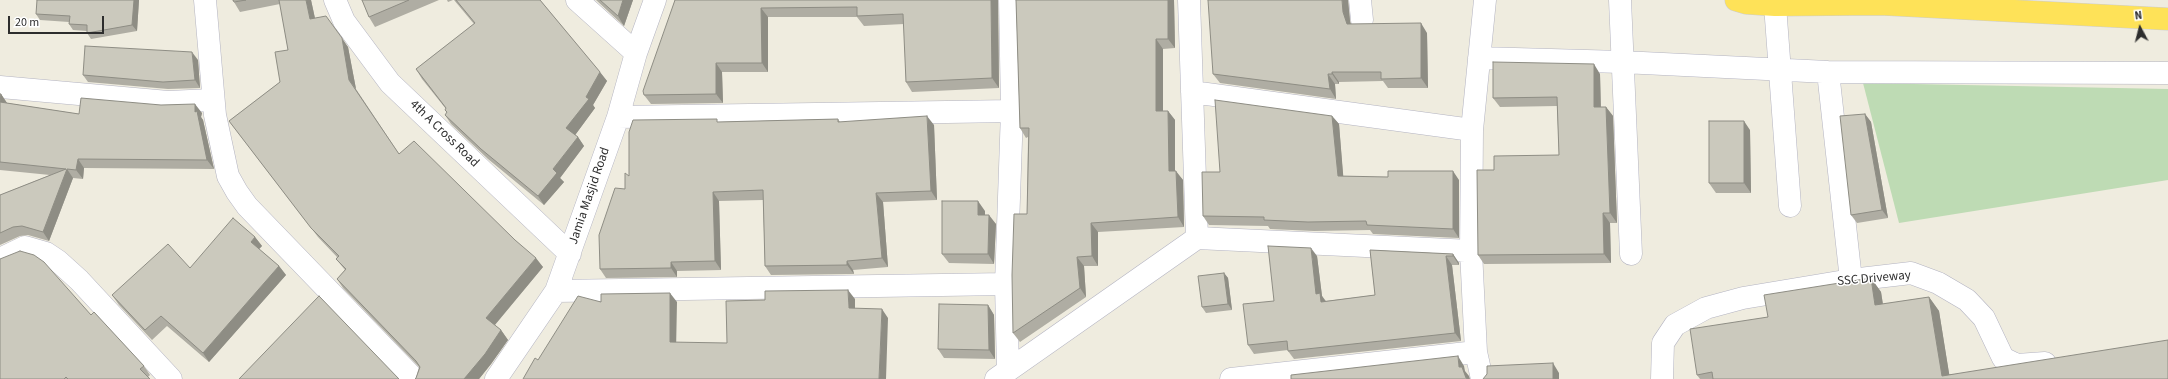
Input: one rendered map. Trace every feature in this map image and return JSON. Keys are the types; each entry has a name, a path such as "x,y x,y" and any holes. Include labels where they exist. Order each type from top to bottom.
{"highway":[{"path":"1736,0 1746,3 1774,5 1880,4 2168,19"}],"street":[{"path":"205,0 212,100 228,176 247,206 414,379"},
{"name":"4th A Cross Road","path":"335,0 344,21 390,83 570,254"},
{"path":"577,0 636,53"},
{"name":"Jamia Masjid Road","path":"496,379 556,291 618,117 636,53 656,0"},
{"path":"1002,375 1012,110 1010,0"},
{"path":"1189,0 1197,238"},
{"path":"1482,379 1476,352 1471,252 1472,130 1485,0"},
{"path":"1620,0 1631,254"},
{"path":"1774,5 1790,206"},
{"path":"1479,58 1622,62 1828,72 2168,73"},
{"path":"1828,72 1851,280"},
{"path":"0,88 168,102 212,100"},
{"path":"1192,92 1472,130"},
{"path":"618,117 1012,110"},
{"path":"1002,375 1197,238 1471,252"},
{"path":"0,259 25,247 46,253 58,261 79,280 171,379"},
{"name":"SSC Driveway","path":"1662,379 1663,343 1675,325 1706,308 1742,298 1851,280 1911,273 1938,283 1967,300 1984,318 2003,358 2017,365 2061,360"},
{"path":"556,291 1006,284"},
{"path":"1231,379 1476,352"}],"green space":[{"path":"1863,83 2168,89 2168,180 1899,223"}],"building":[{"path":"37,0 134,0 132,25 87,33 87,25 69,24 70,16 36,14"},
{"path":"233,0 246,0 234,2"},
{"path":"279,0 306,0 310,19 326,16 342,38 349,80 399,154 414,141 515,240 536,258 486,318 501,330 485,354 464,379 415,379 420,367 416,361 337,279 346,269 336,259 339,256 311,228 229,121 280,82 275,52 288,50"},
{"path":"362,0 409,0 369,17"},
{"path":"456,0 540,0 600,72 586,97 589,99 566,128 578,137 553,169 557,173 538,196 481,149 445,115 447,112 445,110 446,108 416,69 475,23"},
{"path":"600,0 623,0 618,16"},
{"path":"675,0 991,0 992,78 906,82 903,14 857,16 857,7 761,8 762,63 716,63 716,94 644,95 643,91"},
{"path":"1016,0 1168,0 1168,39 1156,39 1156,111 1168,111 1169,171 1176,171 1178,217 1091,223 1092,256 1077,257 1080,288 1013,333 1012,275 1014,214 1027,214 1029,128 1020,128"},
{"path":"1208,0 1342,0 1343,12 1347,24 1421,23 1421,78 1381,79 1381,72 1332,72 1332,74 1328,74 1330,89 1213,74"},
{"path":"85,46 192,52 195,80 163,82 83,75"},
{"path":"1493,62 1594,64 1594,107 1606,107 1610,213 1603,213 1604,254 1478,255 1477,170 1494,170 1494,156 1559,155 1557,97 1493,98"},
{"path":"81,98 161,105 195,104 195,112 197,111 207,160 78,159 76,170 67,169 43,232 22,226 13,227 0,233 0,195 66,169 0,162 0,102 79,114"},
{"path":"1215,100 1332,116 1338,176 1388,177 1388,171 1453,171 1453,229 1367,225 1366,221 1308,222 1264,220 1264,217 1203,216 1202,172 1220,172"},
{"path":"1865,114 1882,210 1851,215 1840,116"},
{"path":"927,116 931,191 876,193 882,258 847,261 847,265 765,266 763,190 713,192 715,261 671,262 671,268 600,269 599,235 615,188 625,189 625,173 629,176 629,132 633,120 717,119 717,122 838,119 838,122"},
{"path":"1709,121 1744,121 1744,183 1709,183"},
{"path":"942,201 978,201 978,215 989,215 988,254 942,254"},
{"path":"233,218 255,237 251,242 279,266 203,353 161,316 145,330 112,295 168,244 190,268"},
{"path":"1268,246 1311,248 1316,294 1320,293 1321,302 1375,295 1370,250 1453,254 1453,256 1446,256 1455,333 1288,351 1287,341 1248,345 1243,304 1274,301"},
{"path":"20,251 34,255 44,262 91,315 94,312 144,366 140,369 150,379 68,379 66,377 64,379 0,379 0,259"},
{"path":"1224,273 1228,304 1202,307 1198,276"},
{"path":"1871,278 1875,305 1929,297 1942,376 2168,340 2168,379 1713,379 1712,372 1697,375 1690,329 1768,317 1764,295"},
{"path":"848,290 849,308 882,309 879,379 523,379 535,358 538,360 578,296 601,302 601,294 670,293 670,342 727,343 726,301 765,300 765,291"},
{"path":"319,296 399,379 239,379"},
{"path":"939,304 988,305 989,350 938,349"},
{"path":"1458,356 1459,367 1462,367 1466,378 1468,379 1291,379 1291,375"},
{"path":"1553,363 1553,379 1483,379 1487,374 1487,366"}]}
